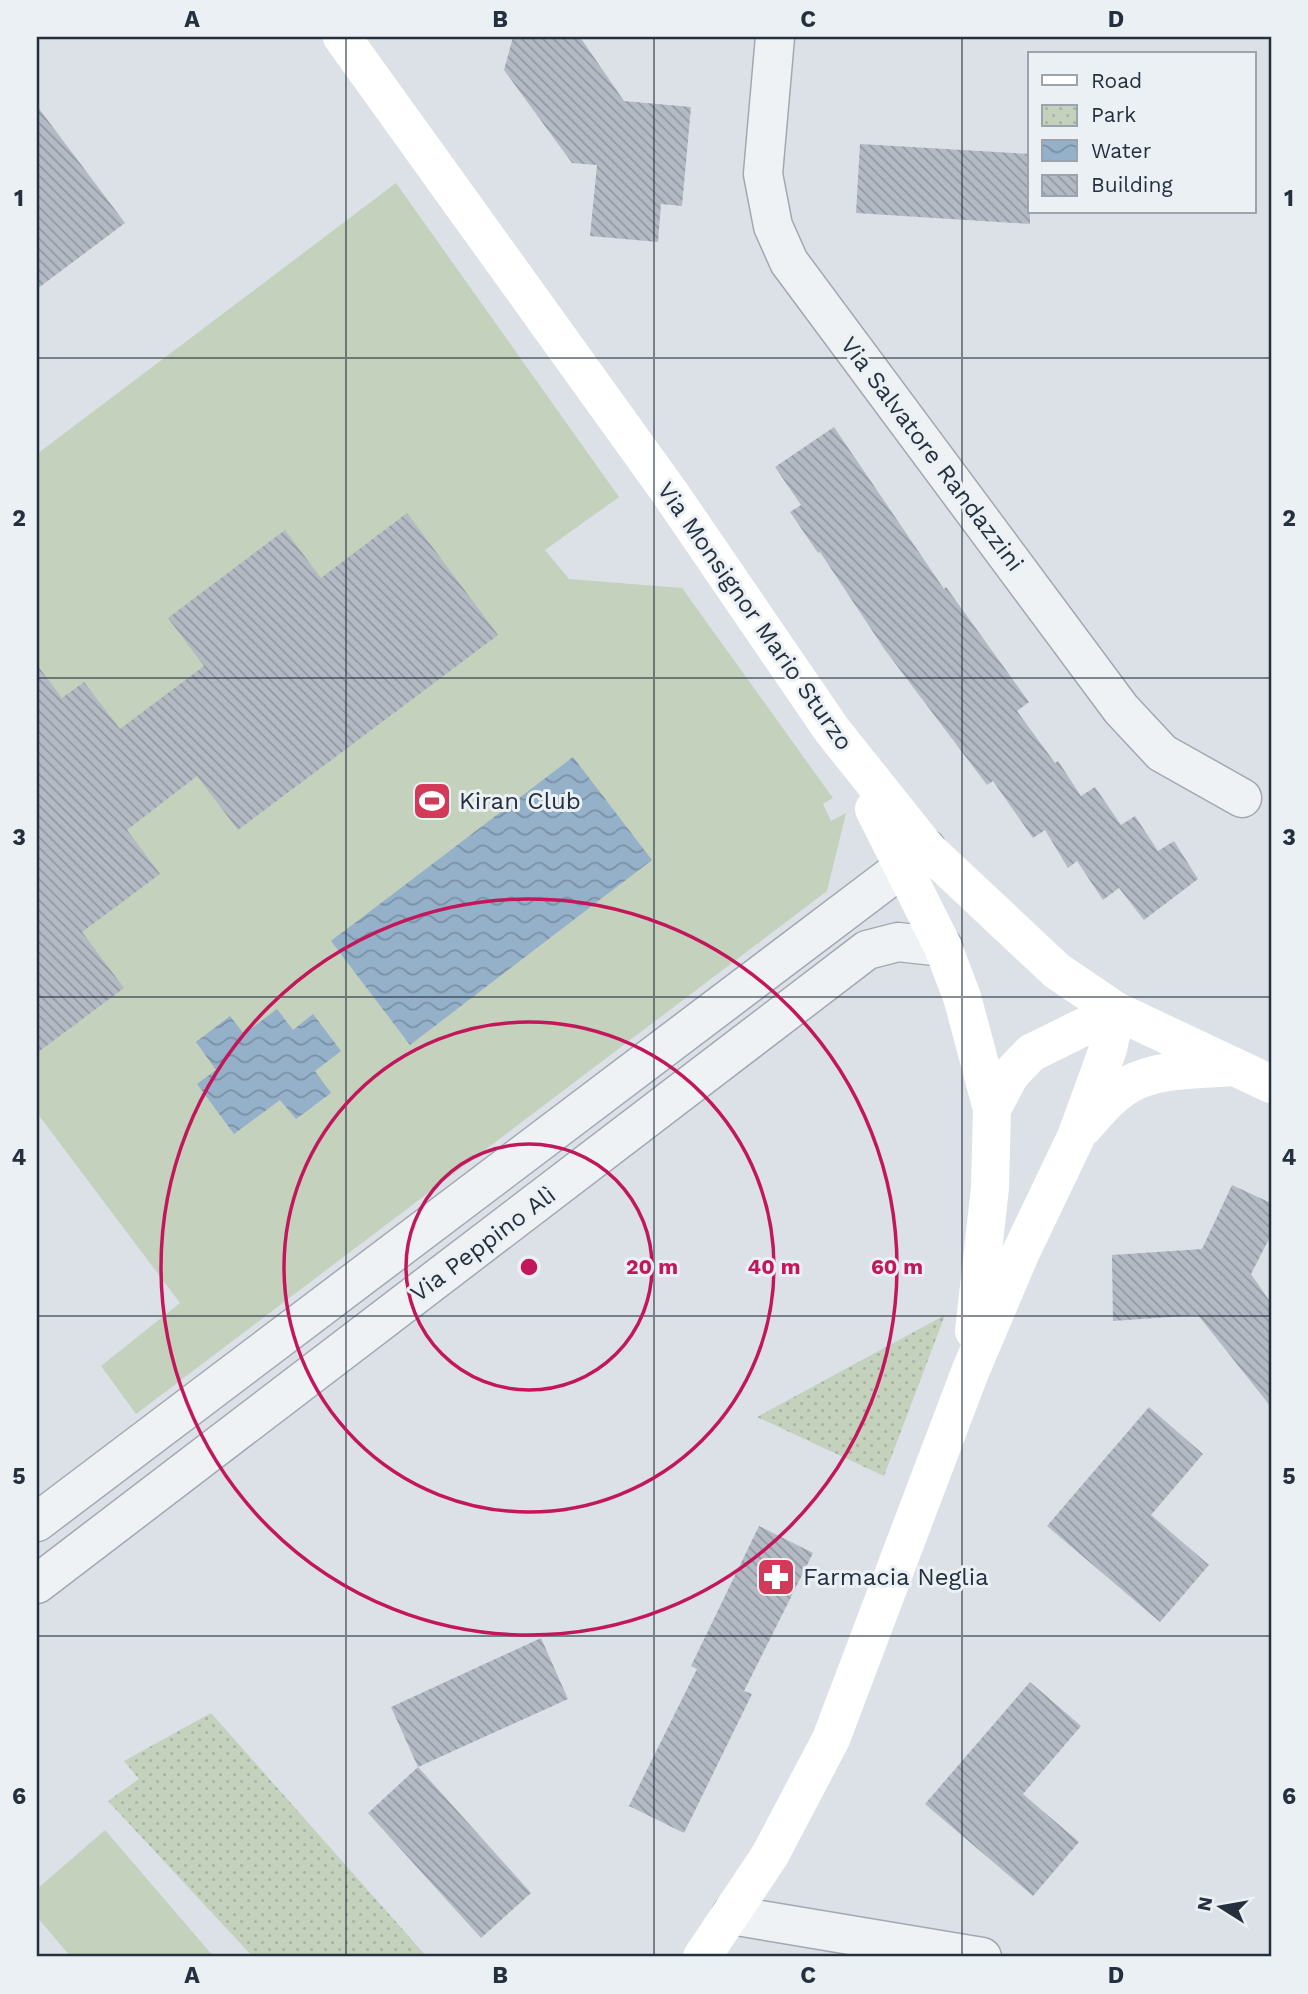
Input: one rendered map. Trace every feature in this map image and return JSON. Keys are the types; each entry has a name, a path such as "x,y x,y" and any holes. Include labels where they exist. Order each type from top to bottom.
{"street":[{"name":"Via Monsignor Mario Sturzo","path":"342,37 670,493 916,858 943,947 962,996 992,1109"},
{"name":"Via Salvatore Randazzini","path":"775,37 763,174 773,226 789,262 1121,709 1162,753 1242,798"},
{"path":"916,858 1057,971 1116,1011 1271,1084"},
{"name":"Via Peppino Alì","path":"37,1522 916,858"},
{"name":"Via Peppino Alì","path":"37,1584 867,950 898,942 943,947"},
{"path":"970,1371 990,1188 992,1109 1010,1074 1031,1053 1116,1011"},
{"path":"702,1957 770,1855 831,1739 970,1371 1021,1252 1076,1137 1108,1049 1116,1011"},
{"path":"1076,1137 1105,1103 1129,1084 1161,1074 1234,1067"},
{"path":"730,1915 982,1957"}],"green space":[{"name":"Kiran Club","path":"396,183 619,497 545,550 569,579 682,588 833,798 823,804 831,821 846,813 827,891 136,1414 101,1366 180,1303 37,1113 37,454"},
{"path":"945,1315 884,1476 757,1417"},
{"path":"211,1713 427,1957 253,1957 108,1801 139,1779 124,1761"},
{"path":"105,1830 214,1957 71,1957 37,1917 37,1889"}],"water":[{"path":"573,757 652,860 410,1045 331,941"},
{"path":"277,1009 293,1030 313,1014 341,1051 315,1071 331,1093 296,1119 280,1100 234,1134 197,1084 216,1070 196,1042 230,1016 244,1034"}],"building":[{"path":"513,37 580,37 624,101 691,107 682,206 661,204 658,242 590,236 597,165 572,163 504,70"},
{"path":"37,106 125,223 37,289"},
{"path":"860,144 1028,154 1030,224 856,213"},
{"path":"834,427 944,589 946,587 1029,702 1017,711 1055,763 1058,761 1081,796 1095,787 1121,825 1135,816 1158,851 1174,841 1198,879 1144,920 1119,888 1103,900 1077,861 1068,868 1045,830 1033,838 993,781 987,785 885,650 790,512 801,505 775,467"},
{"path":"407,513 498,635 238,830 197,776 127,830 160,874 82,932 124,988 37,1053 37,665 62,698 84,682 120,729 204,666 168,618 285,530 321,578"},
{"path":"1232,1185 1271,1203 1271,1235 1251,1274 1271,1303 1271,1407 1198,1315 1113,1321 1112,1255 1202,1249"},
{"path":"1149,1407 1203,1454 1151,1515 1209,1565 1160,1622 1047,1526"},
{"path":"759,1526 813,1553 744,1691 752,1694 684,1833 629,1806 697,1669 691,1666"},
{"path":"541,1638 568,1699 418,1767 391,1707"},
{"path":"1030,1682 1081,1726 1023,1794 1079,1842 1033,1896 925,1804"},
{"path":"418,1767 531,1893 481,1938 368,1813"}],"place":[{"name":"Kiran Club","path":"432,801"},
{"name":"Farmacia Neglia","path":"776,1577"}]}
